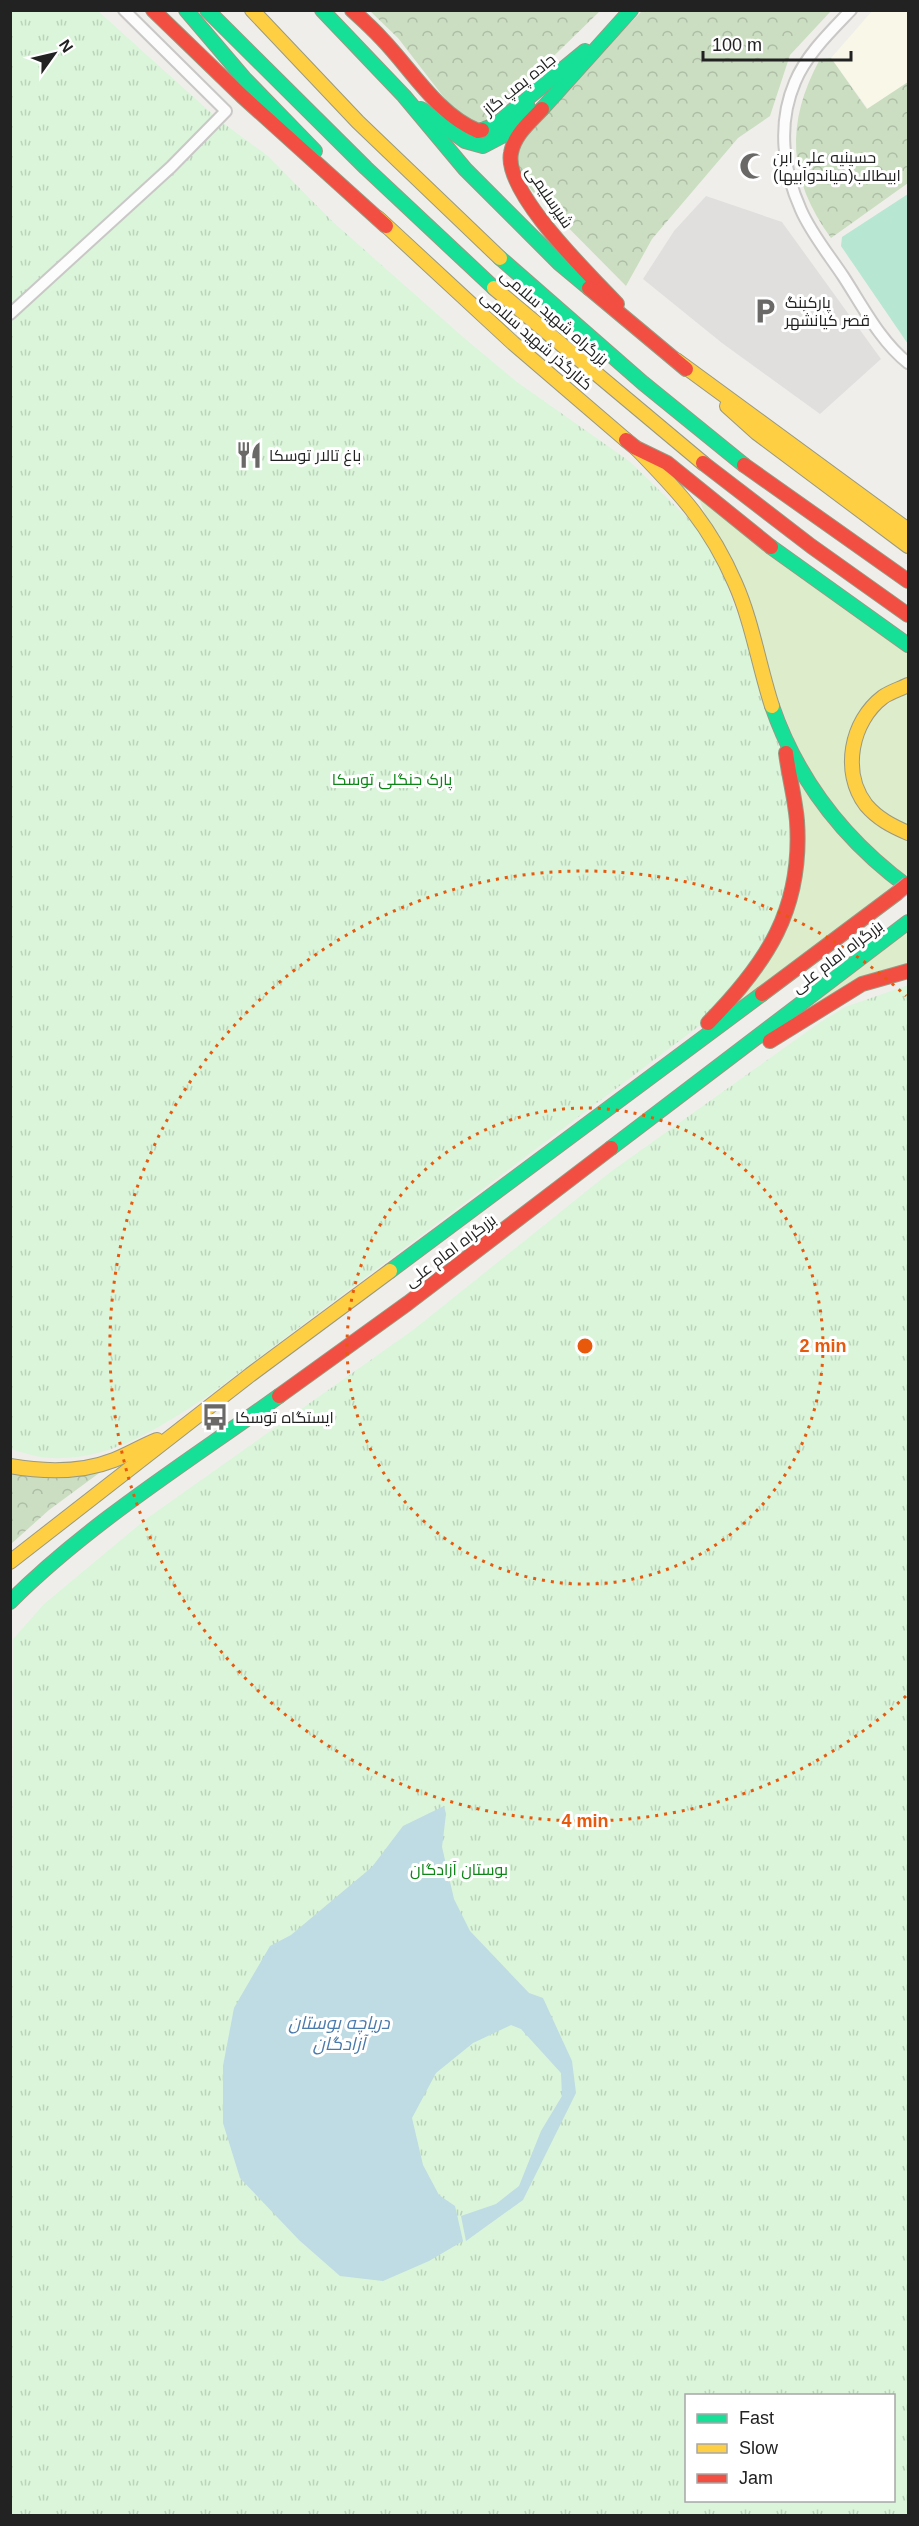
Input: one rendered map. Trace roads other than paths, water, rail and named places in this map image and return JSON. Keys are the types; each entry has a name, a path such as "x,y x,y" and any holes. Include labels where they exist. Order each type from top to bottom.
{"main road":[{"path":"153,10 242,96 387,226"},
{"name":"کنارگذر شهید سلامی","path":"186,10 244,78 387,226 513,343 636,448 667,463 706,497 787,559 909,645"},
{"name":"بزرگراه شهید سلامی","path":"207,10 396,197 530,320 730,483 909,615"},
{"name":"بزرگراه شهید سلامی","path":"252,10 347,110 474,234 596,343 704,434 824,523 909,581"},
{"path":"322,10 404,96 465,169 559,263 676,360 909,530"},
{"name":"جاده پمپ گاز","path":"352,10 382,38 442,107 461,124 474,130 495,125 603,38"},
{"name":"شیرسلیمی","path":"630,12 603,38 518,136 511,151 511,167 527,197 564,246 648,338"},
{"path":"404,96 465,141 483,146 504,135 553,78"},
{"path":"676,360 757,433 909,546"},
{"path":"636,448 686,498 726,560 736,584 784,739 798,821 796,874 786,914 773,947 760,968 737,994 670,1061"},
{"path":"909,685 890,694 867,713 855,734 851,753 855,785 868,808 886,824 909,833"},
{"path":"784,739 812,787 842,827 905,888"},
{"name":"بزرگراه امام علی","path":"10,1562 178,1431 670,1061 905,888"},
{"name":"بزرگراه امام علی","path":"10,1602 36,1576 87,1536 408,1303 909,922"},
{"path":"691,1088 853,989 878,978 909,971"},
{"path":"10,1466 65,1470 88,1467 114,1460 178,1431"}],"street":[{"path":"10,314 171,167 226,111 124,10"},
{"path":"851,10 821,42 795,81 784,127 786,172 801,212 877,327 899,356 909,363"}],"water":[{"name":"دریاچه بوستان آزادگان","path":"444,1806 446,1814 442,1847 454,1899 470,1931 529,1993 543,1998 572,2061 576,2093 523,2200 466,2241 461,2216 496,2204 519,2186 541,2131 562,2096 561,2073 521,2029 511,2025 473,2043 436,2073 412,2118 423,2165 439,2195 455,2206 463,2241 429,2261 383,2281 340,2276 299,2240 240,2178 223,2123 223,2066 234,2008 270,1946 291,1935 372,1867 403,1826"}],"place":[{"name":"حسینیه علی ابن ابیطالب(میاندوآبیها)","path":"753,166"},
{"name":"پارکینگ قصر کیانشهر","path":"765,311"},
{"name":"باغ تالار توسکا","path":"249,455"},
{"name":"ایستگاه توسکا","path":"215,1417"}],"park label":[{"name":"پارک جنگلی توسکا","path":"392,779"},
{"name":"بوستان آزادگان","path":"459,1869"}]}
